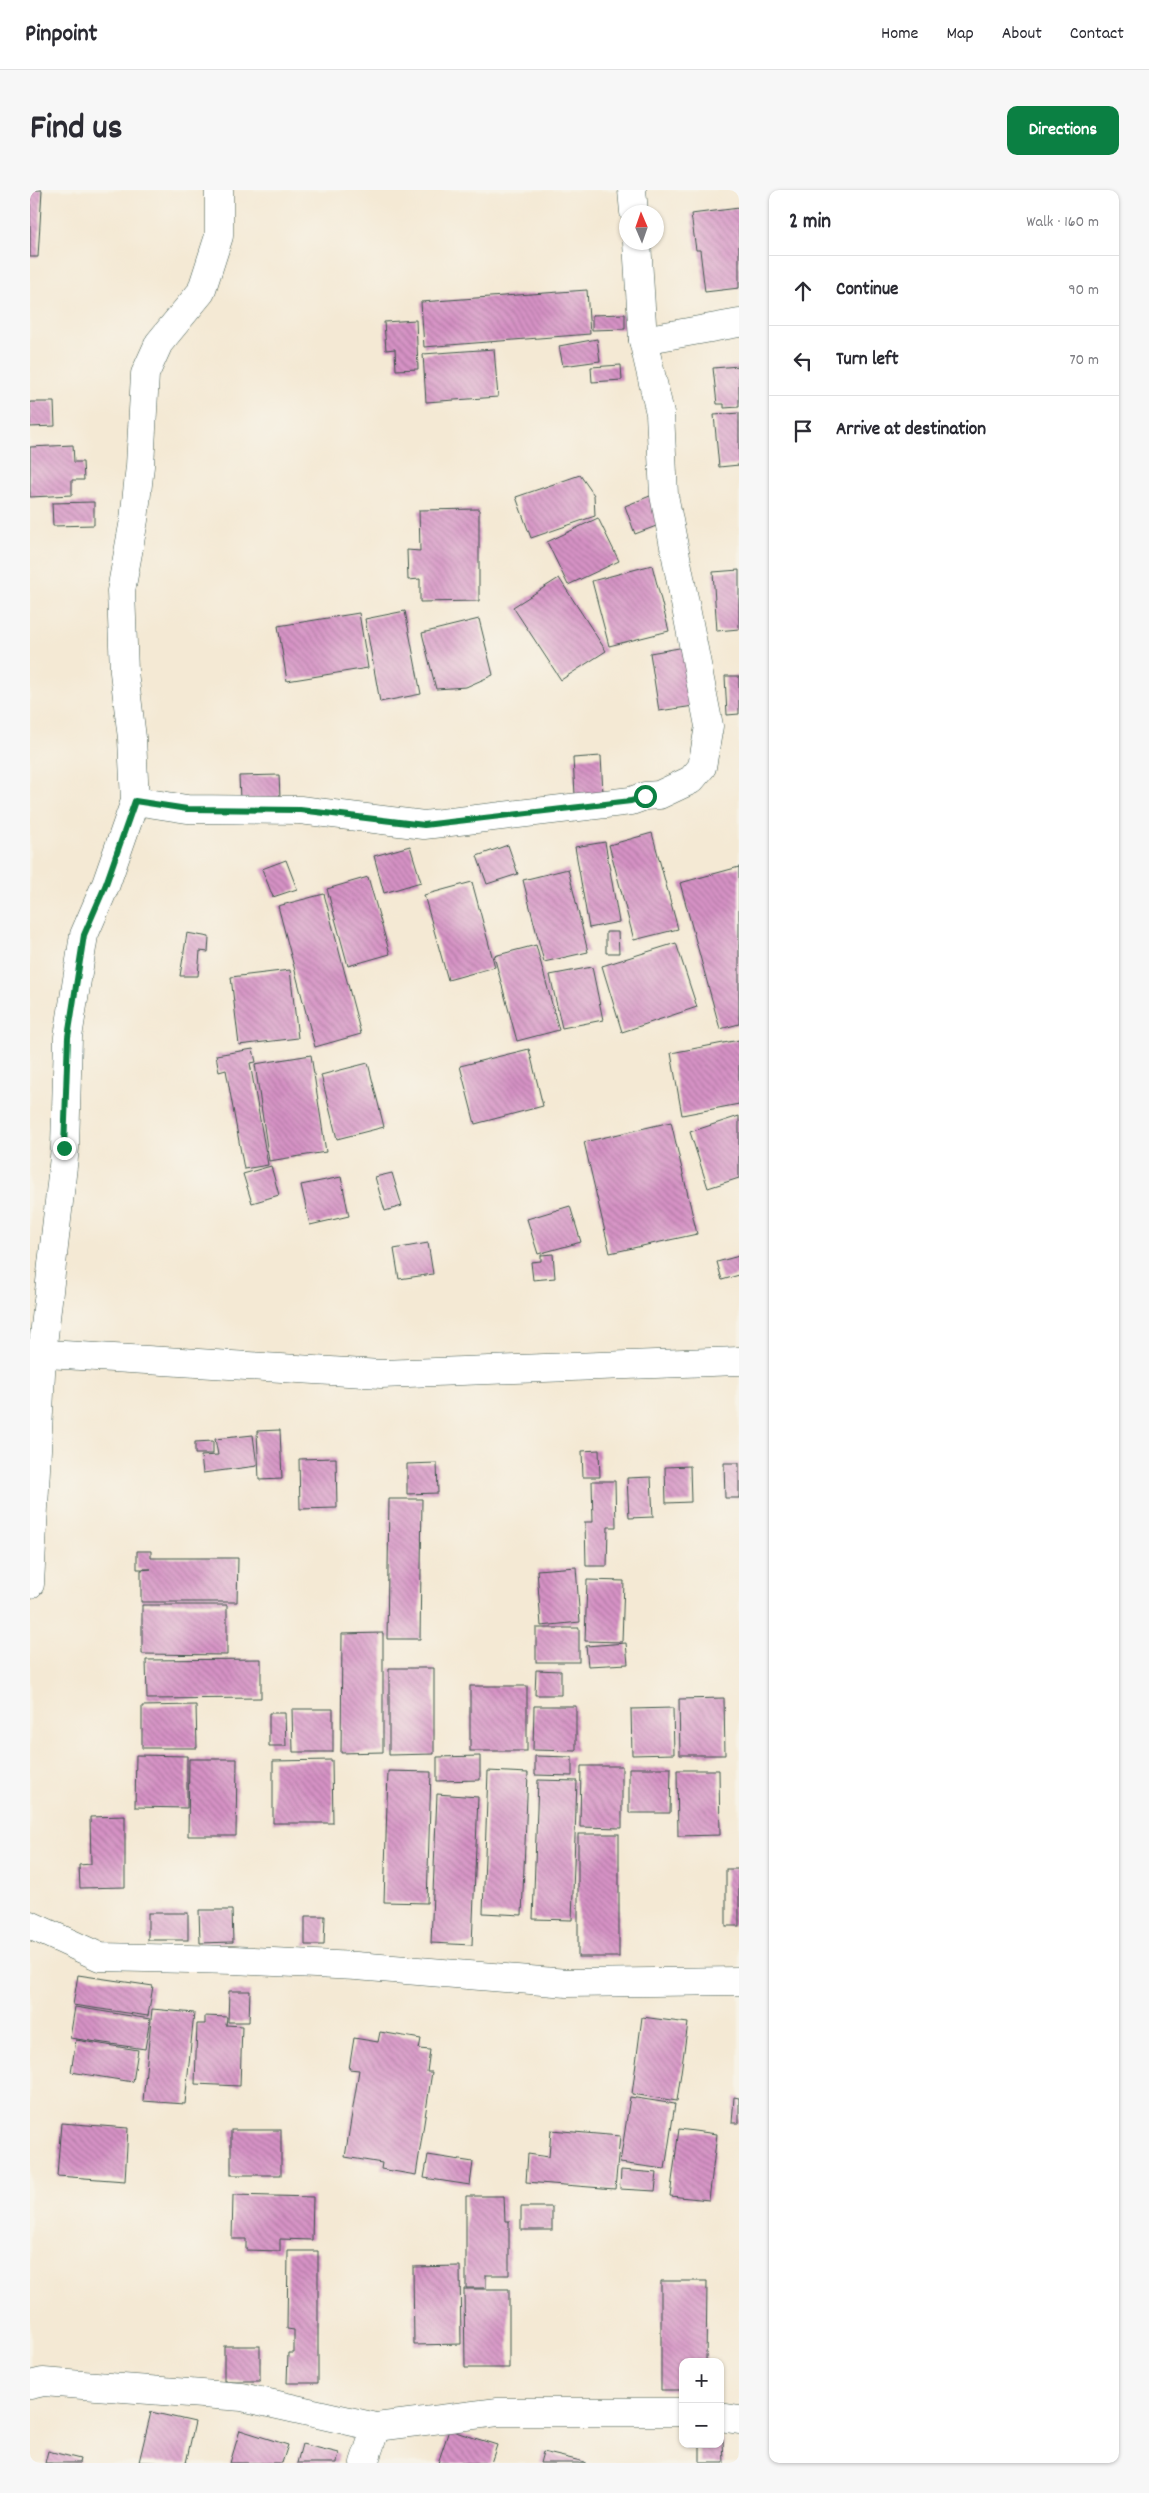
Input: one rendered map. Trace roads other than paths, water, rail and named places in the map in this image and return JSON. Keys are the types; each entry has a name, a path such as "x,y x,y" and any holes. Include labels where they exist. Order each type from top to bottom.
{"street":[{"path":"30,1584 36,1353 64,1148 68,1037 84,935 106,884 135,801 132,738 124,672 121,591 134,520 140,466 145,374 159,343 201,292 219,236 219,190"},
{"path":"632,190 633,205"},
{"path":"135,801 187,809 300,810 424,825 631,801 645,796 659,795 691,780 702,767 709,726 664,495 660,413 643,340 637,250"},
{"path":"643,340 739,323"},
{"path":"36,1353 381,1374 739,1361"},
{"path":"30,1925 100,1957 234,1960 356,1966 567,1983 739,1981"},
{"path":"30,2385 43,2382 242,2397 376,2427 498,2412 679,2412"},
{"path":"724,2418 739,2420"},
{"path":"364,2463 376,2427"}]}
